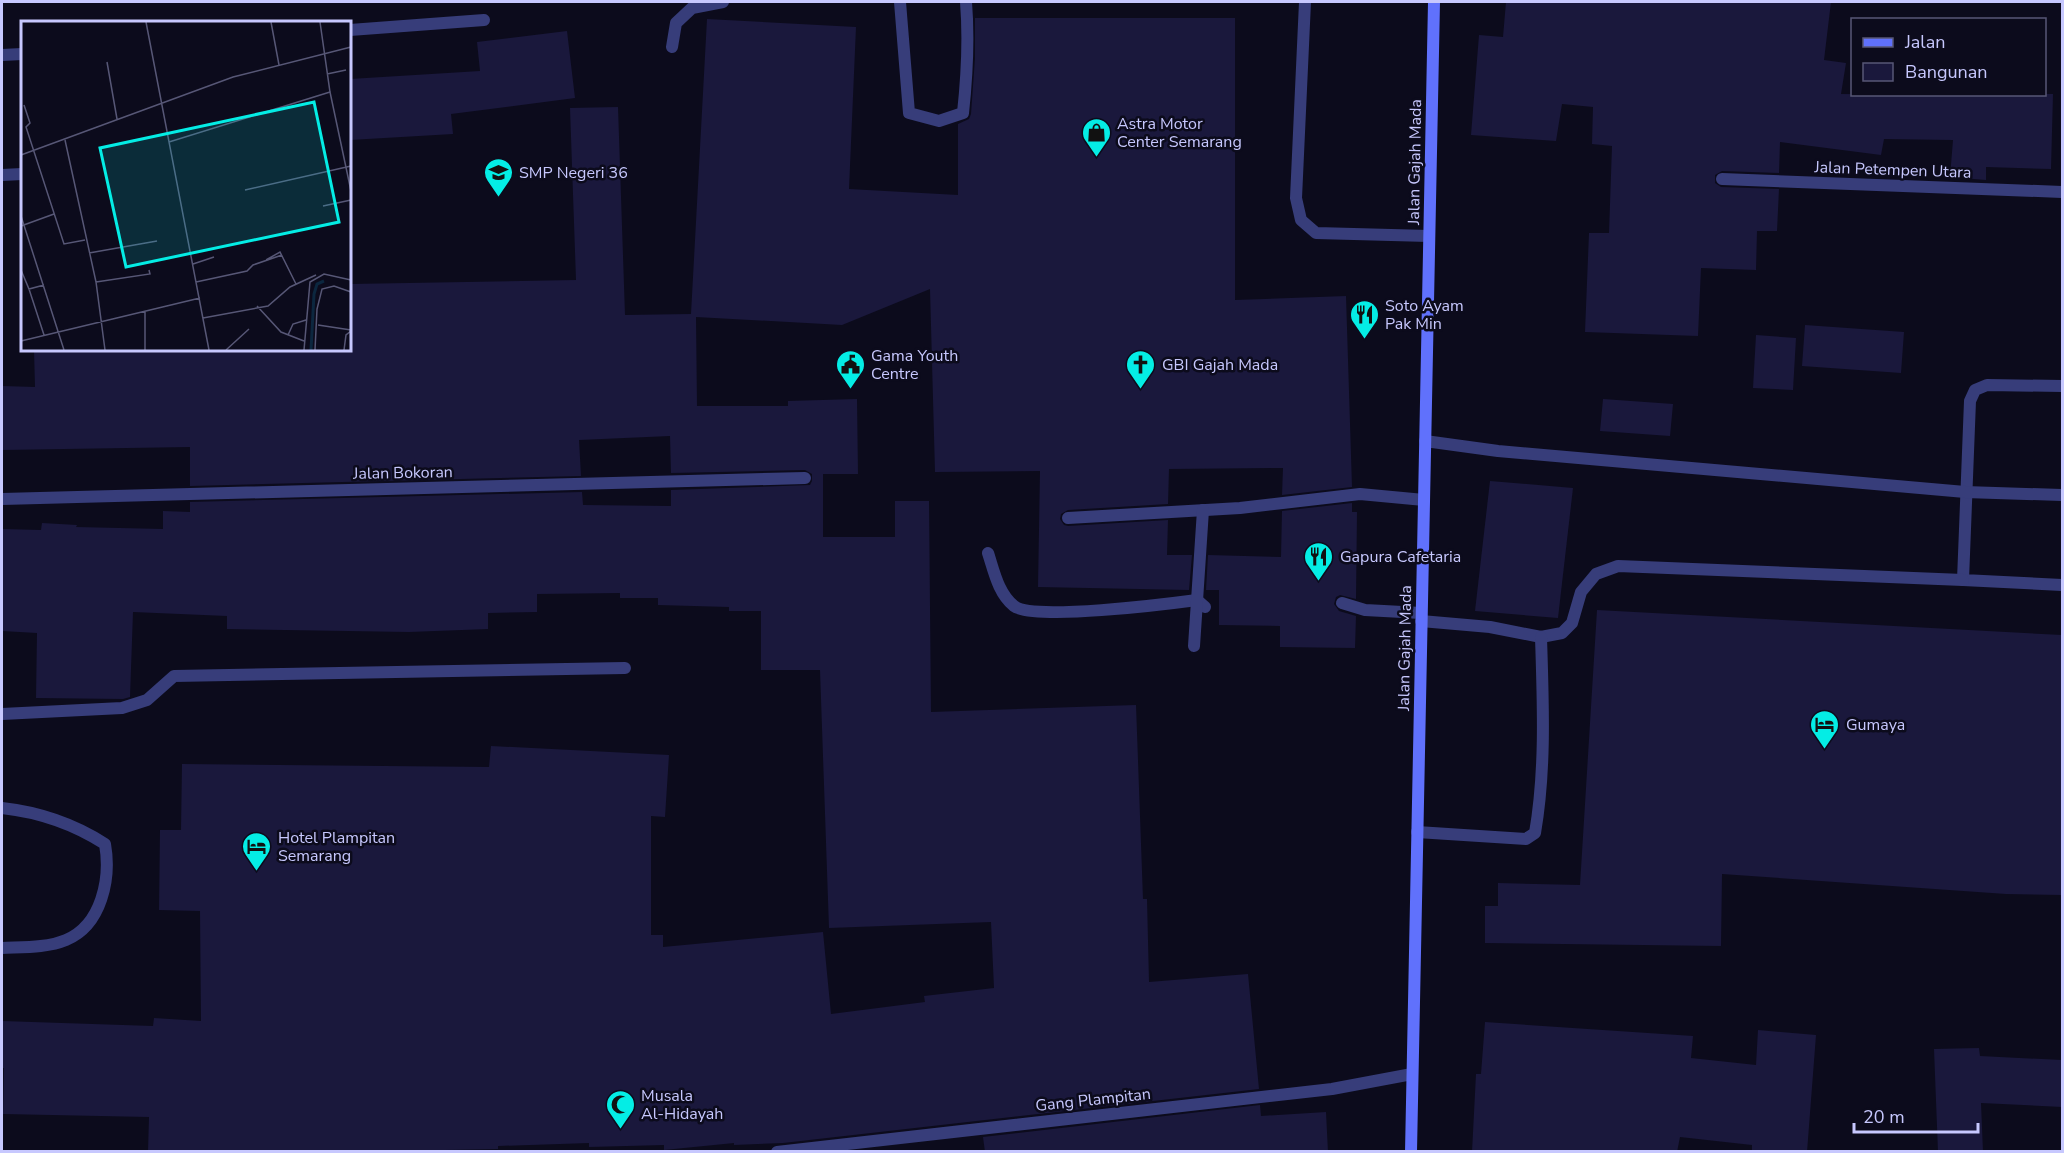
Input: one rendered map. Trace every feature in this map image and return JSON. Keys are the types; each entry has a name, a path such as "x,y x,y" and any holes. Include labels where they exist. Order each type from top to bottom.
{"main road":[{"name":"Jalan Gajah Mada","path":"1411,1152 1434,2"}],"street":[{"path":"672,47 676,23 692,8 723,2"},
{"path":"900,2 909,113 939,122 963,113 968,23 966,2"},
{"path":"1305,2 1296,198 1301,220 1316,233 1429,236"},
{"path":"351,30 484,20"},
{"path":"2,56 21,54"},
{"path":"2,175 21,174"},
{"name":"Jalan Petempen Utara","path":"1722,179 2062,192"},
{"path":"1963,580 1970,400 1975,390 1987,385 2062,386"},
{"path":"1425,441 1498,451 1965,492 2062,495"},
{"name":"Jalan Bokoran","path":"2,498 805,478"},
{"path":"1068,518 1240,508 1360,494 1424,500"},
{"path":"1194,646 1201,604 1203,510"},
{"path":"988,553 995,577 1005,596 1016,608 1033,612 1201,604"},
{"path":"1342,603 1365,610 1490,627 1541,637 1562,633 1572,623 1581,592 1596,574 1618,566 2062,585"},
{"path":"1417,832 1526,839 1535,833 1543,724 1541,637"},
{"path":"2,714 122,708 147,700 174,676 625,668"},
{"path":"2,808 19,810 69,824 105,844 108,863 105,886 97,911 80,933 64,941 2,948"},
{"name":"Gang Plampitan","path":"777,1152 1332,1089 1412,1074"}],"building":[{"path":"1506,2 1831,2 1824,60 1846,63 1841,94 1851,94 1851,96 2046,96 2046,94 2053,94 2051,169 1986,167 1986,180 1950,177 1953,140 1884,139 1881,155 1780,142 1779,173 1722,171 1715,175 1715,183 1721,187 1779,189 1777,231 1757,231 1756,270 1701,268 1698,336 1585,332 1589,233 1609,233 1612,146 1592,144 1593,107 1562,104 1556,141 1471,135 1479,35 1503,37"},
{"path":"975,18 1235,18 1235,300 1346,296 1352,487 1282,495 1283,468 1169,469 1168,504 1068,510 1061,514 1060,519 1064,525 1068,526 1168,520 1167,555 1192,555 1189,590 1038,587 1040,471 935,472 930,289 842,325 696,317 697,406 788,406 788,401 857,399 858,474 823,474 823,537 895,537 895,501 929,501 931,712 1136,705 1143,899 1147,899 1149,982 1248,974 1259,1089 783,1143 734,1145 734,1143 664,1150 664,1145 589,1147 589,1143 498,1146 498,1149 446,1150 446,1152 148,1152 149,1117 3,1114 2,1021 153,1026 154,1018 201,1021 200,911 159,910 160,830 181,830 182,764 489,767 491,746 669,755 665,817 651,816 651,935 663,935 663,947 823,932 831,1014 925,1002 924,996 994,988 991,922 829,928 820,670 761,670 761,611 729,611 729,607 658,605 658,598 620,598 620,593 537,594 537,612 488,613 488,629 409,632 227,629 227,616 133,612 130,697 123,699 36,698 37,633 2,631 2,529 41,530 42,523 77,525 76,527 163,529 163,511 190,512 190,502 582,492 583,505 671,506 671,490 810,485 812,474 805,470 671,473 670,436 579,440 581,476 190,486 190,447 2,450 2,386 35,387 34,351 351,351 351,284 576,280 570,108 618,107 625,315 691,314 707,19 856,27 849,189 958,195 958,124 969,119 971,114"},
{"path":"567,31 575,98 451,114 453,134 351,140 351,79 480,71 477,42"},
{"path":"1805,325 1904,332 1901,373 1802,366"},
{"path":"1756,335 1796,338 1793,390 1753,388"},
{"path":"1603,399 1673,404 1670,436 1600,431"},
{"path":"1490,481 1573,488 1558,618 1475,611"},
{"path":"1352,503 1352,512 1357,512 1356,599 1340,595 1336,597 1334,604 1339,611 1356,616 1355,648 1280,647 1280,626 1219,625 1219,590 1206,590 1208,555 1281,557 1282,511"},
{"name":"Gumaya","path":"1597,610 2062,635 2062,895 2006,894 1722,874 1721,946 1485,943 1485,906 1498,906 1498,883 1580,885"},
{"path":"1485,1022 1693,1036 1691,1058 1756,1065 1758,1030 1816,1035 1807,1152 1752,1152 1752,1145 1680,1137 1677,1152 1472,1152 1476,1074 1481,1074"},
{"path":"1979,1048 1980,1056 2062,1060 2062,1107 1981,1103 1983,1152 1938,1152 1934,1049"},
{"path":"1260,1105 1261,1116 1326,1112 1328,1152 985,1152 983,1137"}],"place":[{"name":"Astra Motor Center Semarang","path":"1096,158"},
{"name":"SMP Negeri 36","path":"498,198"},
{"name":"Soto Ayam Pak Min","path":"1364,340"},
{"name":"Gama Youth Centre","path":"850,390"},
{"name":"GBI Gajah Mada","path":"1141,390"},
{"name":"Gapura Cafetaria","path":"1319,582"},
{"name":"Gumaya","path":"1825,750"},
{"name":"Hotel Plampitan Semarang","path":"257,872"},
{"name":"Musala Al-Hidayah","path":"620,1130"}]}
